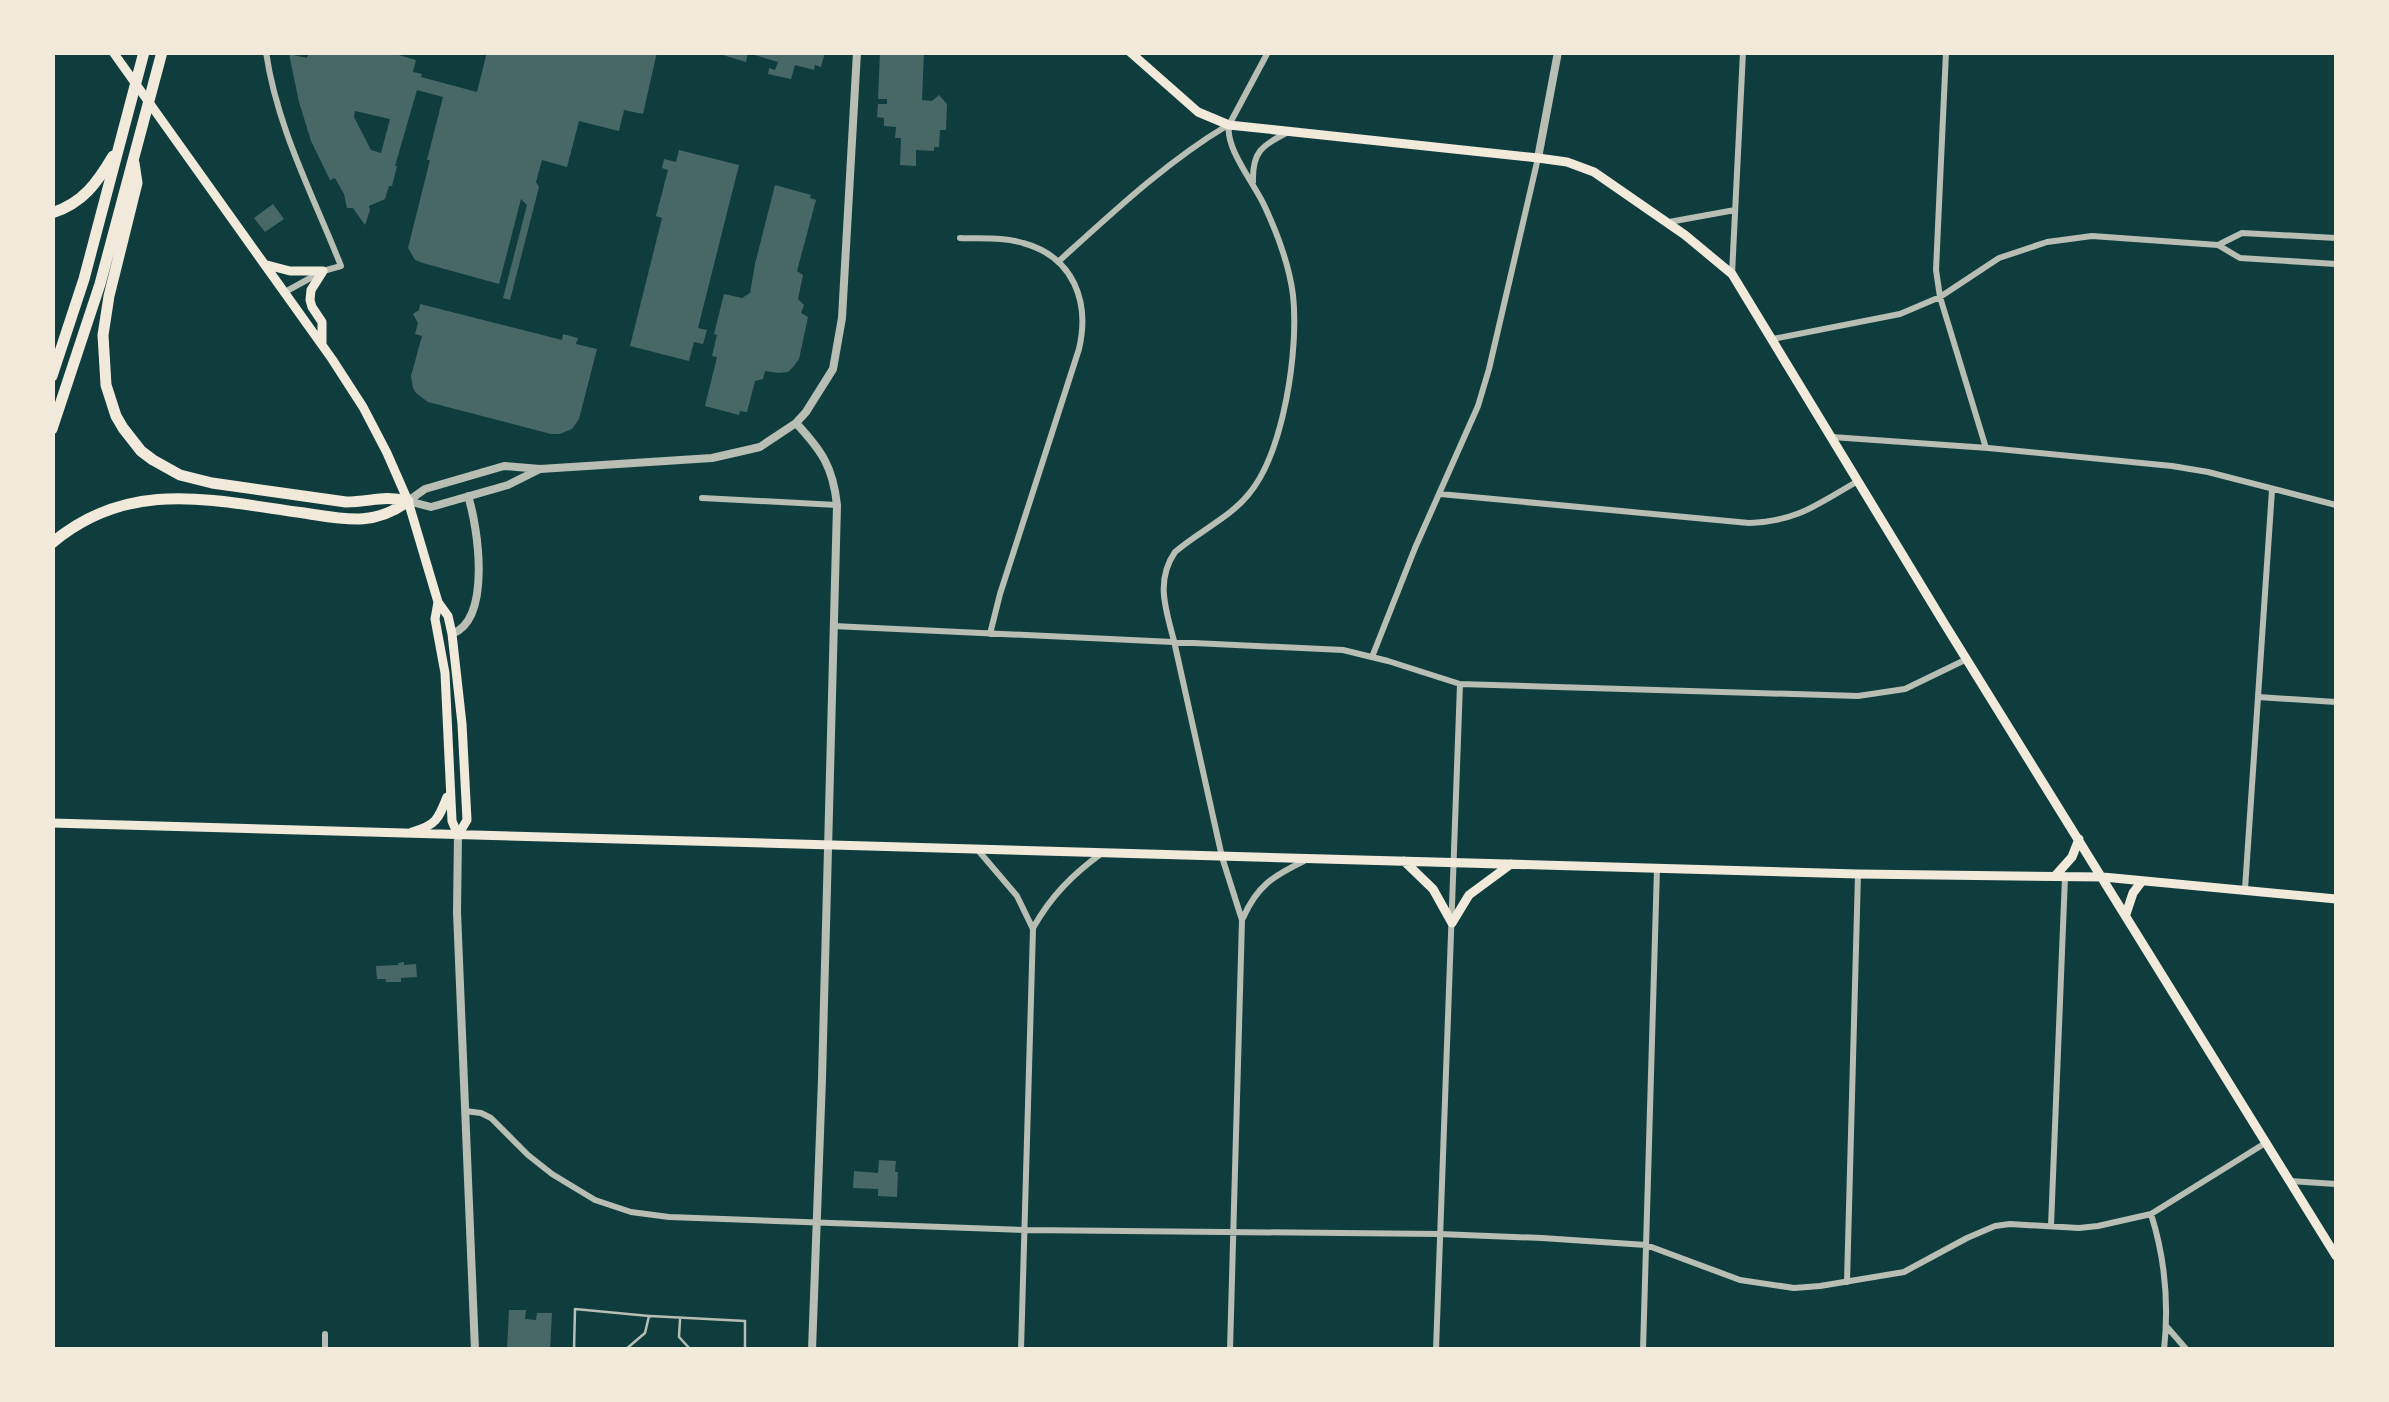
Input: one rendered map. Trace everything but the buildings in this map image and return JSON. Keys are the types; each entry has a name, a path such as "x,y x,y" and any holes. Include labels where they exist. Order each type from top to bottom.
{"highway":[{"path":"52,376 84,279 144,52"},
{"path":"52,429 100,284 162,52"},
{"path":"52,213 86,194 120,144"},
{"path":"134,163 137,183 108,296 102,351 110,401 131,440 153,460 196,480 346,502 386,496 408,501"},
{"path":"52,543 101,513 147,499 194,498 359,520 392,514 408,501"}],"main road":[{"path":"112,52 322,346 377,432 408,501 438,602 448,616 452,634 467,820 458,835"},
{"path":"1130,52 1198,112 1229,124 1567,162 1594,172 1668,222 1732,274 2336,1256"},
{"path":"264,264 290,271 324,271"},
{"path":"322,346 322,322 310,300 317,278 324,271"},
{"path":"438,602 435,619 445,673 452,822 458,835"},
{"path":"404,834 435,822 450,789"},
{"path":"52,823 1858,874 2103,877 2336,899"},
{"path":"2060,876 2079,839"},
{"path":"1404,861 1433,889 1452,923"},
{"path":"1452,923 1468,895 1512,864"},
{"path":"2126,914 2142,881"}],"street":[{"path":"266,52 276,102 291,147 341,266 284,292"},
{"path":"408,501 425,488 504,466 540,469 712,458 760,447 796,423 833,369 842,318 857,52"},
{"path":"1230,1350 1242,920 1222,857 1163,595 1164,574 1170,560 1186,542 1251,492 1272,452 1285,403 1293,297 1282,248 1227,135 1229,124 1268,52"},
{"path":"1372,657 1414,548 1478,406 1538,158 1558,52"},
{"path":"1732,274 1743,52"},
{"path":"1946,52 1936,270 1940,298 1986,448"},
{"path":"1058,262 1186,152 1229,124"},
{"path":"1254,184 1253,163 1259,151 1290,131"},
{"path":"1668,222 1735,210"},
{"path":"1773,339 1900,314 1940,298 1999,258 2047,242 2092,236 2218,244 2242,234 2336,238"},
{"path":"960,238 1012,240 1058,262 1081,297 1084,331 990,634"},
{"path":"2218,244 2240,258 2336,264"},
{"path":"796,423 827,460 837,505 812,1350"},
{"path":"1831,437 2172,466 2336,505"},
{"path":"408,501 431,507 508,485 540,469"},
{"path":"1440,494 1762,522 1797,516 1858,481"},
{"path":"2245,889 2272,490"},
{"path":"452,634 466,625 476,594 477,538 468,496"},
{"path":"702,498 837,505"},
{"path":"833,626 1343,650 1460,684 1858,696 1904,689 1967,659"},
{"path":"1436,1350 1460,684"},
{"path":"2258,698 2336,702"},
{"path":"458,835 457,912 475,1350"},
{"path":"976,848 1016,896 1033,929"},
{"path":"1021,1350 1033,929 1063,884 1102,852"},
{"path":"1242,920 1258,890 1309,858"},
{"path":"1642,1350 1657,868"},
{"path":"1846,1282 1858,874"},
{"path":"2051,1226 2060,876"},
{"path":"465,1111 491,1118 528,1155 573,1189 614,1207 643,1214 1026,1230 1439,1234 1646,1245 1714,1272 1794,1288 1904,1272 1995,1226 2098,1226 2151,1214 2266,1142"},
{"path":"2290,1181 2336,1184"},
{"path":"2151,1214 2164,1264 2164,1350"},
{"path":"2167,1326 2187,1350"},
{"path":"325,1334 326,1350"}],"lane":[{"path":"614,1350 574,1349 575,1309 680,1319 746,1320 744,1350"},
{"path":"625,1350 644,1333 649,1316"},
{"path":"680,1319 679,1337 691,1350"}]}
